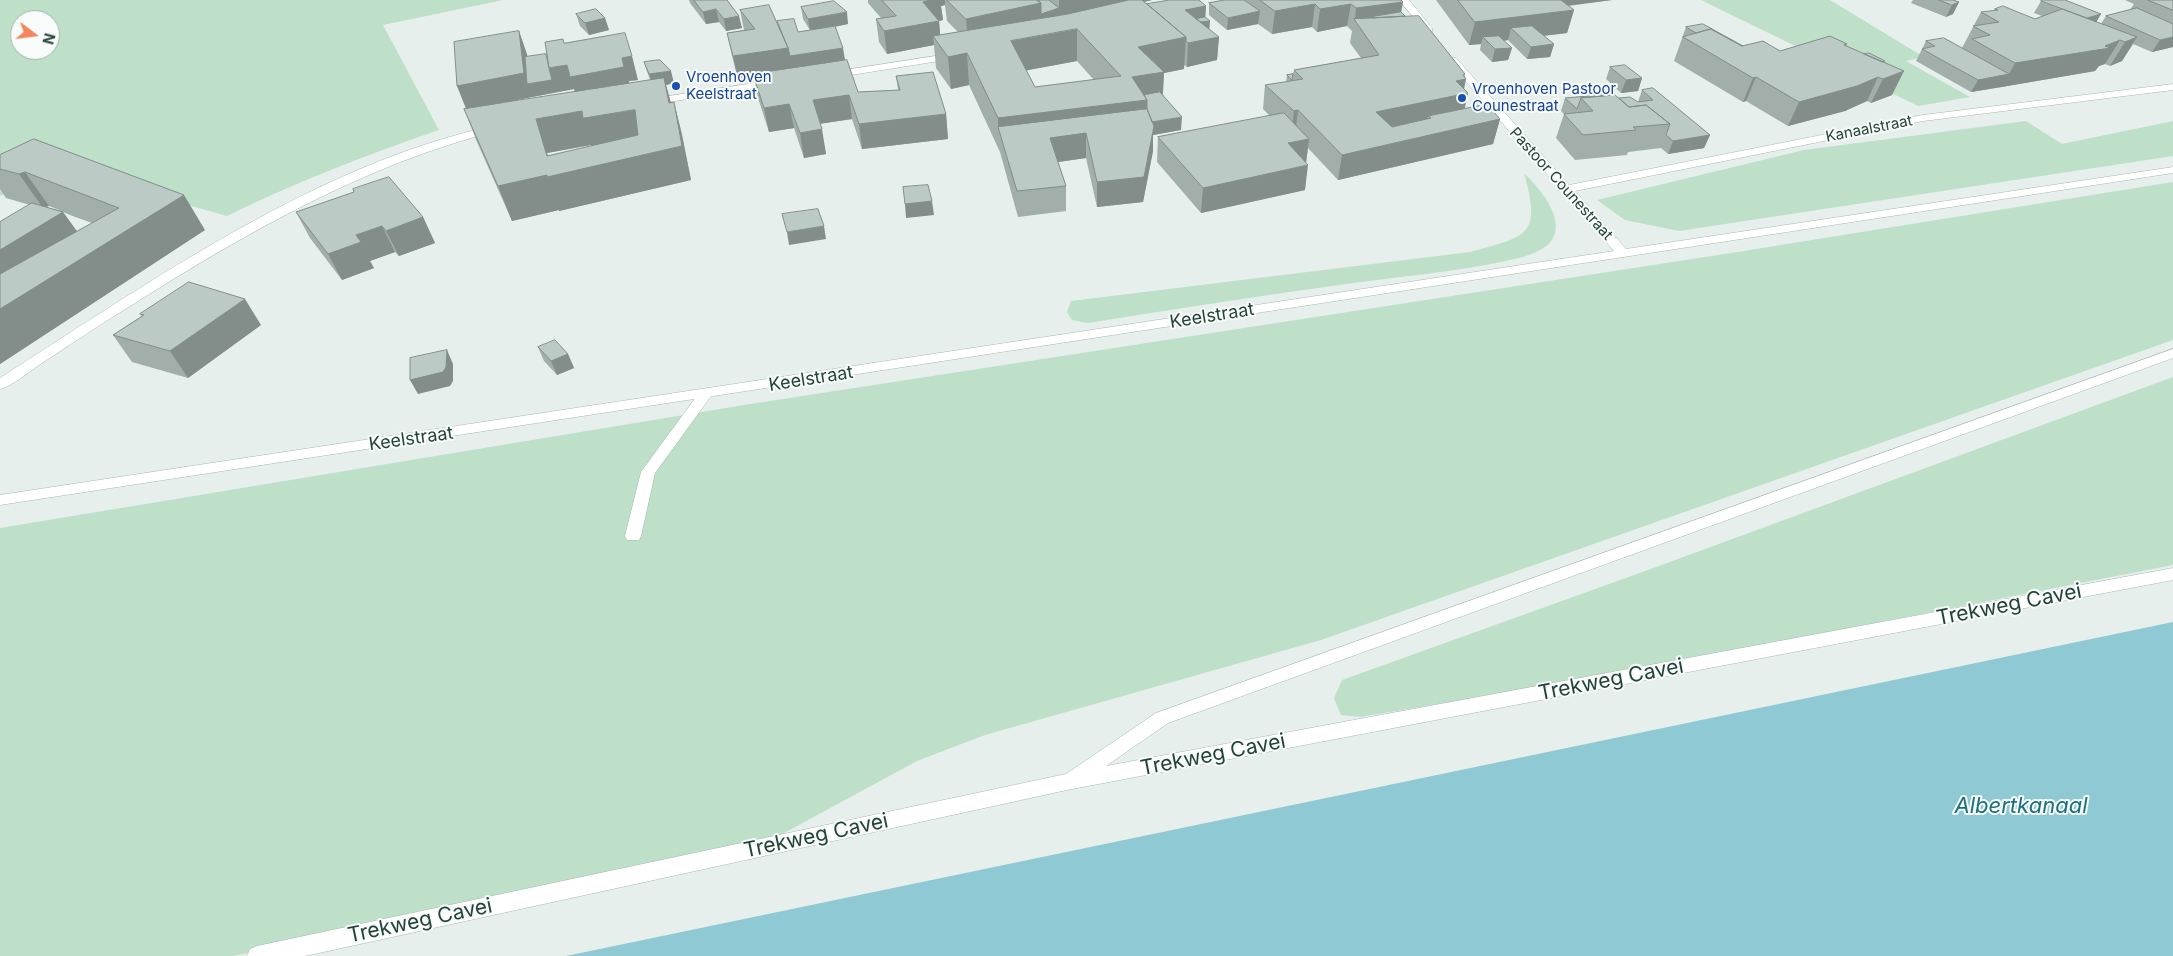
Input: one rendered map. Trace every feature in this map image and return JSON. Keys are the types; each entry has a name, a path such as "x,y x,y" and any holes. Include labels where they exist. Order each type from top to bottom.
{"street":[{"path":"1404,0 1435,38"},
{"path":"825,76 970,53"},
{"name":"Pastoor Counestraat","path":"1448,53 1511,129 1568,189 1622,252"},
{"path":"634,105 786,81"},
{"name":"Kanaalstraat","path":"1568,189 1923,118 2173,86"},
{"path":"0,384 195,259 306,199 391,161 481,131 500,128"},
{"path":"1622,252 2173,170"},
{"name":"Keelstraat","path":"0,500 704,396 1622,252"},
{"path":"1067,782 1162,718 2173,353"},
{"path":"633,536 648,472 704,396"},
{"name":"Trekweg Cavei","path":"257,956 1067,782 2173,574"}],"green space":[{"path":"0,0 503,0 383,25 439,130 332,170 227,216 53,167 0,196"},
{"path":"1701,0 1830,0 1924,57 1906,61 1970,97 1918,106"},
{"path":"2026,121 2062,144 2173,121 2173,156 1679,231 1625,220 1597,200 1804,150"},
{"path":"1524,173 1549,204 1556,222 1552,240 1539,251 1523,257 1460,269 1287,292 1088,323 1072,320 1067,312 1071,301 1470,252 1505,242 1525,231 1530,222 1531,210"},
{"path":"2173,182 2173,340 1321,640 985,735 917,761 760,846 233,956 0,956 0,528 744,405 1731,253"},
{"path":"2173,377 2173,565 1578,681 1360,717 1341,715 1334,698 1342,680"}],"water":[{"name":"Albertkanaal","path":"2173,622 2173,956 566,956"}],"building":[{"path":"694,0 727,0 739,16 724,19 716,9 703,12"},
{"path":"882,0 931,0 923,2 939,21 884,31 876,19 896,16"},
{"path":"947,0 1036,0 1041,3 966,19"},
{"path":"1049,0 1059,8 1041,14 1041,3 1038,1"},
{"path":"1129,0 1142,0 1186,37 1138,47 1164,72 1132,77 1147,100 998,118 967,53 948,57 933,36 1068,14","holes":["1077,29 1121,76 1035,87 1011,41"]},
{"path":"1170,0 1199,0 1206,6 1185,10 1219,37 1188,43 1186,37 1147,4"},
{"path":"1225,0 1244,0 1260,11 1228,18 1209,3"},
{"path":"1260,0 1401,0 1403,2 1356,8 1351,4 1320,9 1315,4 1275,11"},
{"path":"1458,0 1561,0 1574,10 1475,22"},
{"path":"1939,0 1953,0 1959,2 1952,5"},
{"path":"2065,0 2101,14 2087,18 2041,1"},
{"path":"2148,0 2173,0 2173,10"},
{"path":"834,1 847,12 808,19 801,7"},
{"path":"769,5 788,48 733,56 727,33 755,29 740,10"},
{"path":"2003,6 2035,19 2062,9 2137,37 2125,42 2120,40 2105,46 2110,48 2015,63 1972,39 1990,35 1973,26 1999,22 1981,12 1998,10 1995,9"},
{"path":"2137,8 2173,24 2173,37 2160,40 2106,16"},
{"path":"596,9 605,18 585,23 576,14"},
{"path":"1401,12 1405,16 1371,17"},
{"path":"1419,16 1465,74 1463,75 1466,79 1456,81 1468,93 1376,112 1392,127 1431,118 1428,116 1487,104 1500,119 1342,155 1298,110 1294,111 1265,85 1303,79 1294,70 1379,55 1354,19"},
{"path":"1205,17 1210,21 1201,22 1196,19"},
{"path":"794,19 798,32 835,26 843,48 790,56 777,21"},
{"path":"1703,24 1743,46 1711,29 1696,33 1686,27"},
{"path":"1532,26 1554,44 1531,47 1511,28"},
{"path":"1711,29 1742,46 1763,41 1780,51 1830,36 1847,44 1844,45 1904,71 1883,79 1878,77 1857,86 1799,102 1756,77 1753,78 1683,37"},
{"path":"519,31 524,73 457,86 454,42"},
{"path":"625,33 632,56 622,58 624,67 570,77 567,65 549,68 545,42 563,39 564,43"},
{"path":"1499,36 1512,48 1495,49 1483,37"},
{"path":"1944,38 2009,74 1978,80 1922,49 1935,46 1926,41"},
{"path":"1869,53 1885,61 1882,62 1864,54"},
{"path":"546,54 552,80 527,84 525,57"},
{"path":"660,60 671,71 649,74 644,62"},
{"path":"847,60 858,92 900,90 896,76 933,72 946,114 859,124 849,95 813,100 822,129 800,133 789,104 764,108 753,74"},
{"path":"1625,65 1642,78 1626,80 1610,67"},
{"path":"1293,74 1292,80 1287,75"},
{"path":"664,78 669,103 674,102 682,146 547,177 547,175 498,186 464,109","holes":["635,110 638,135 547,156 536,119 582,111 583,118"]},
{"path":"1653,88 1710,135 1673,141 1666,135 1670,124 1646,105 1629,107 1619,98 1630,97 1638,102 1653,100 1642,90"},
{"path":"1609,91 1614,95 1581,98 1577,109 1565,98 1600,95 1598,93"},
{"path":"1160,92 1182,117 1152,122 1144,95"},
{"path":"1615,95 1629,107 1646,105 1670,124 1633,127 1636,130 1583,135 1564,114 1593,111 1581,98"},
{"path":"1147,109 1154,126 1144,177 1097,182 1086,133 1050,138 1066,186 1017,191 998,127"},
{"path":"1284,113 1309,139 1288,143 1308,165 1203,188 1158,137"},
{"path":"34,139 184,195 0,309 0,274 119,208 25,172 19,174 0,169 0,155"},
{"path":"389,177 423,217 386,231 382,226 356,235 361,242 328,254 296,212 354,192 353,189"},
{"path":"928,185 932,201 905,204 903,187"},
{"path":"32,203 63,212 0,250 0,222"},
{"path":"818,209 824,226 787,232 782,214"},
{"path":"189,282 245,299 170,351 113,335 144,315 140,314"},
{"path":"555,340 568,354 551,361 538,347"},
{"path":"447,350 446,367 443,372 410,380 410,358"}],"place":[{"name":"Vroenhoven Keelstraat","path":"676,86"},
{"name":"Vroenhoven Pastoor Counestraat","path":"1462,98"}]}
